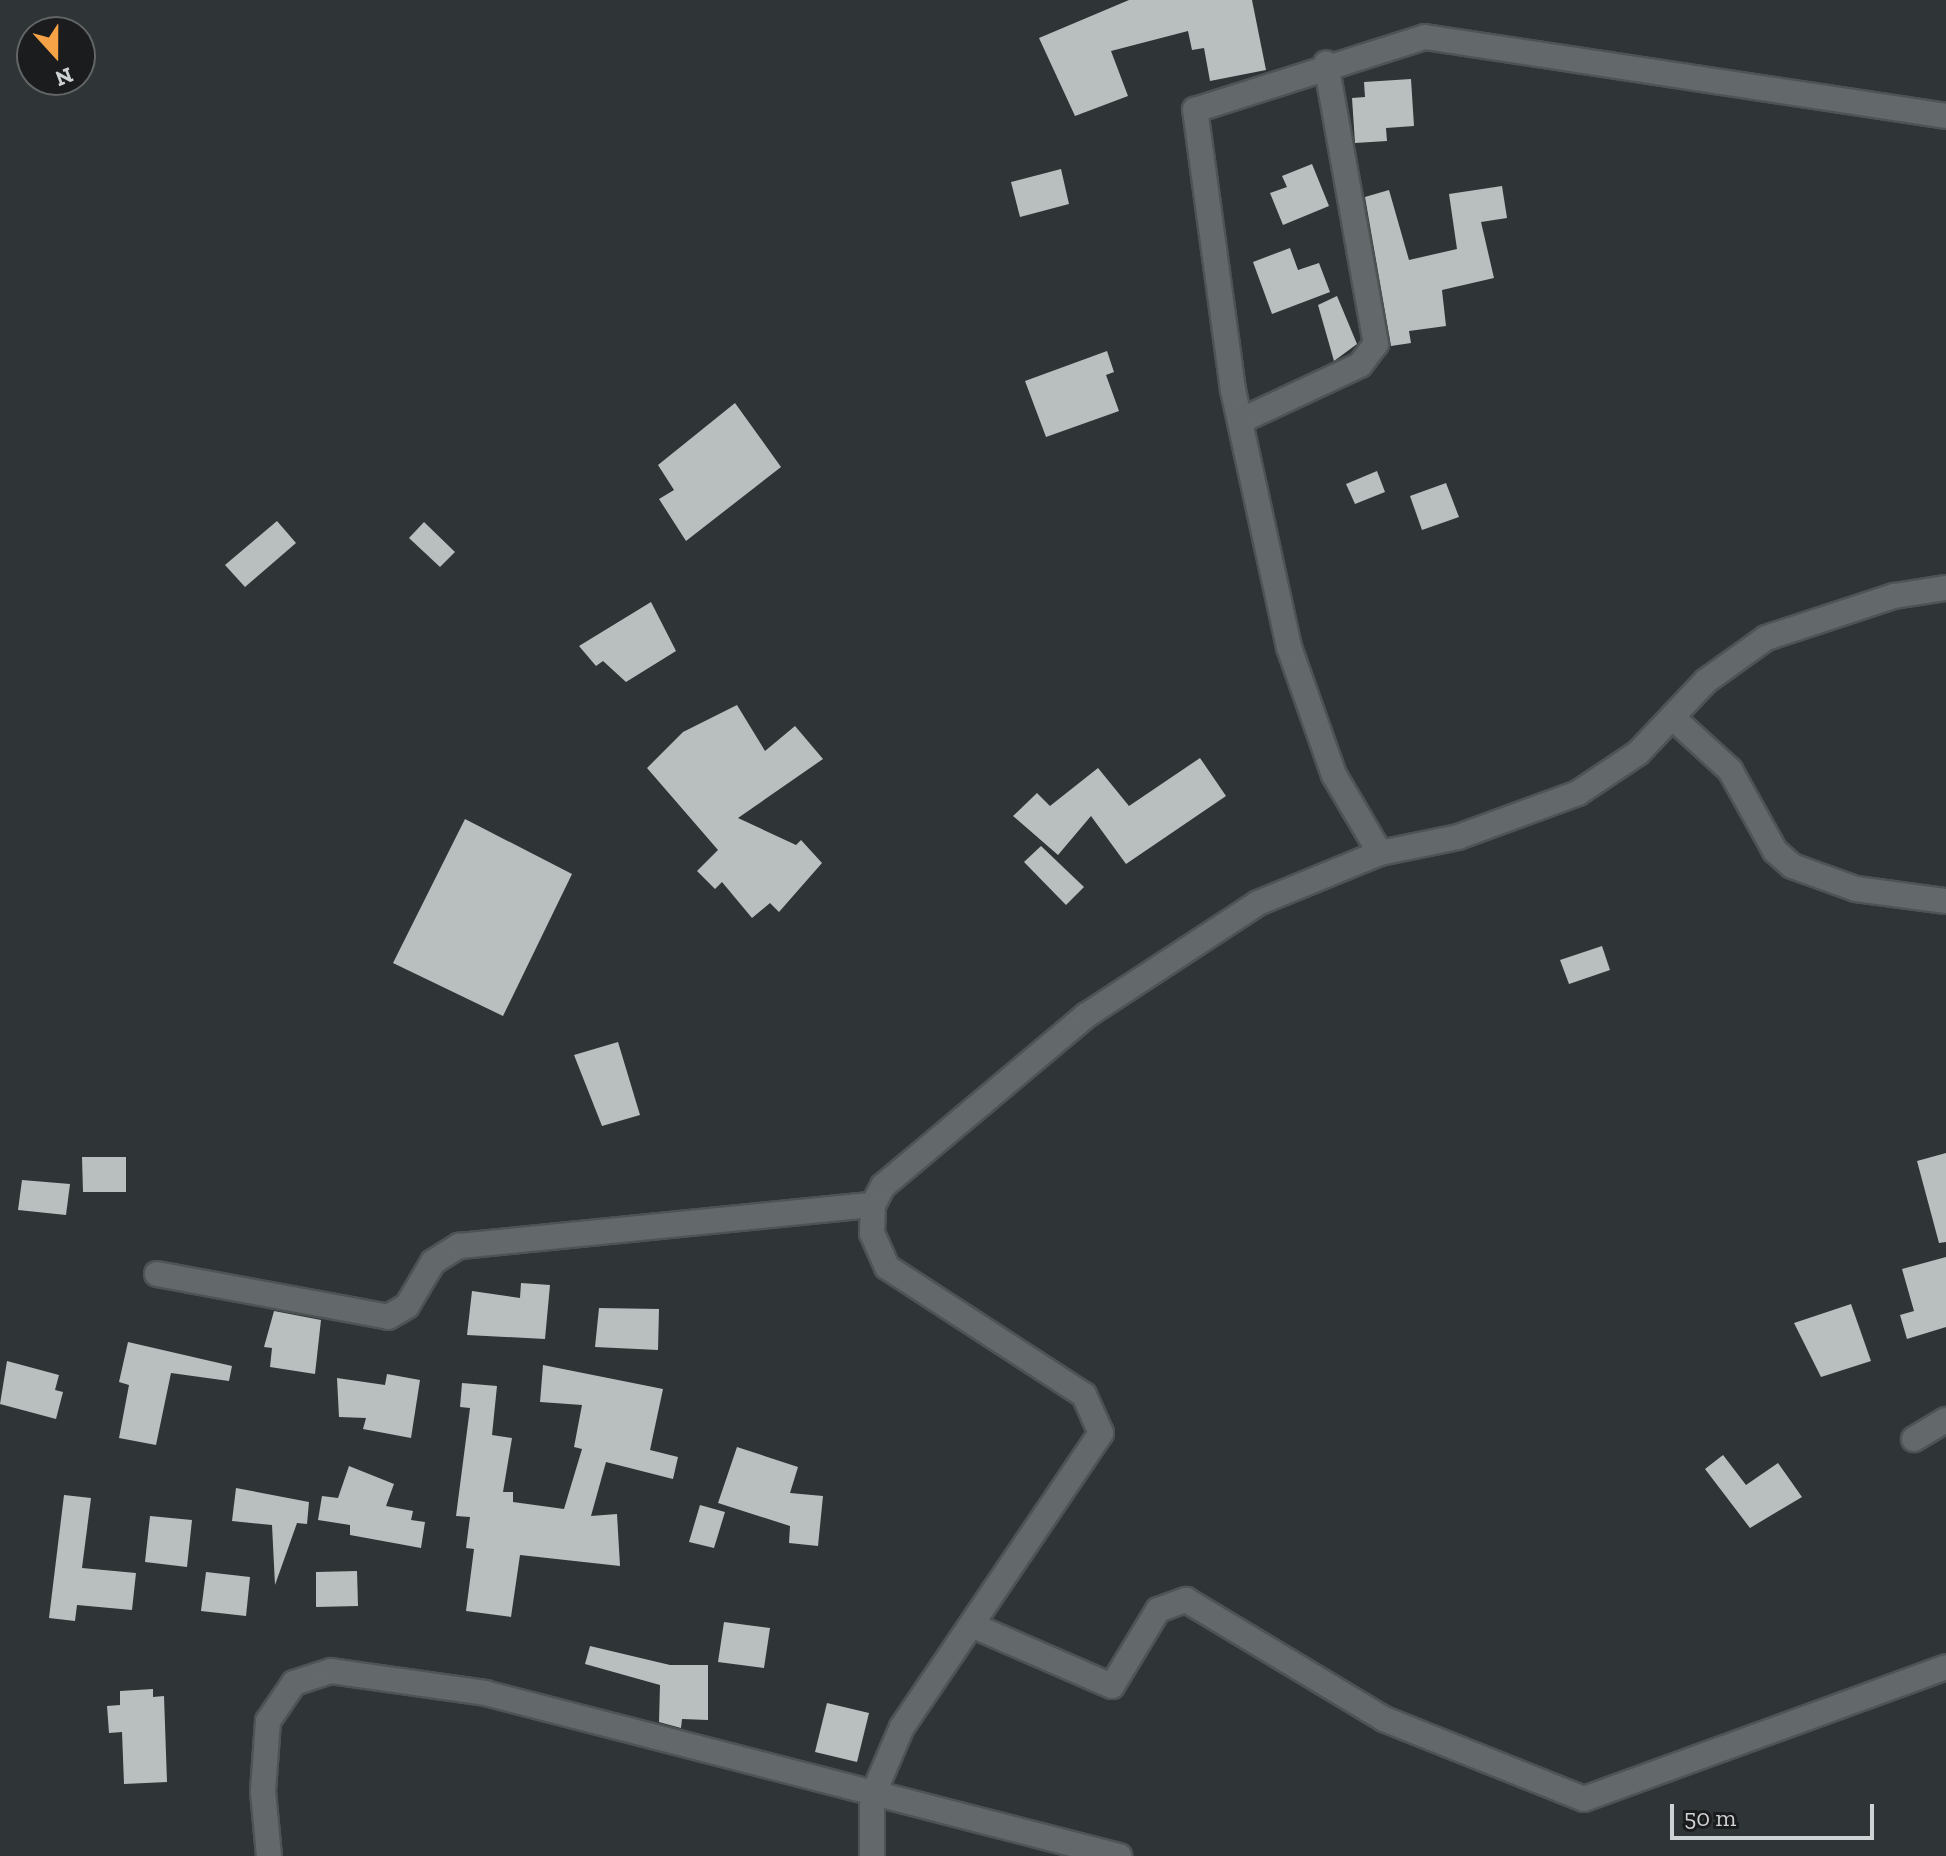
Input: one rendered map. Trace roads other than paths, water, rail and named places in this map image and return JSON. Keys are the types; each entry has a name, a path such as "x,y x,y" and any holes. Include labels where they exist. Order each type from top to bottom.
{"street":[{"path":"1380,853 1334,775 1289,647 1240,421 1195,110 1326,63 1425,37 1946,116"},
{"path":"1240,421 1360,365 1376,344 1326,63"},
{"path":"872,1856 872,1797 902,1727 976,1627 1096,1450 1100,1420 1070,1384 897,1277 877,1253 873,1205 902,1165 1162,960 1258,903 1380,853 1458,837 1578,793 1638,753 1737,654 1766,638 1894,596 1946,588"},
{"path":"1672,717 1730,770 1775,851 1792,866 1856,889 1946,901"},
{"path":"157,1274 388,1317 407,1306 433,1262 459,1246 873,1205"},
{"path":"1914,1439 1946,1420"},
{"path":"976,1627 1112,1686 1158,1610 1186,1600 1384,1719 1584,1799 1946,1667"},
{"path":"269,1856 263,1791 268,1721 294,1683 331,1671 485,1693 872,1797 1119,1856"}]}
